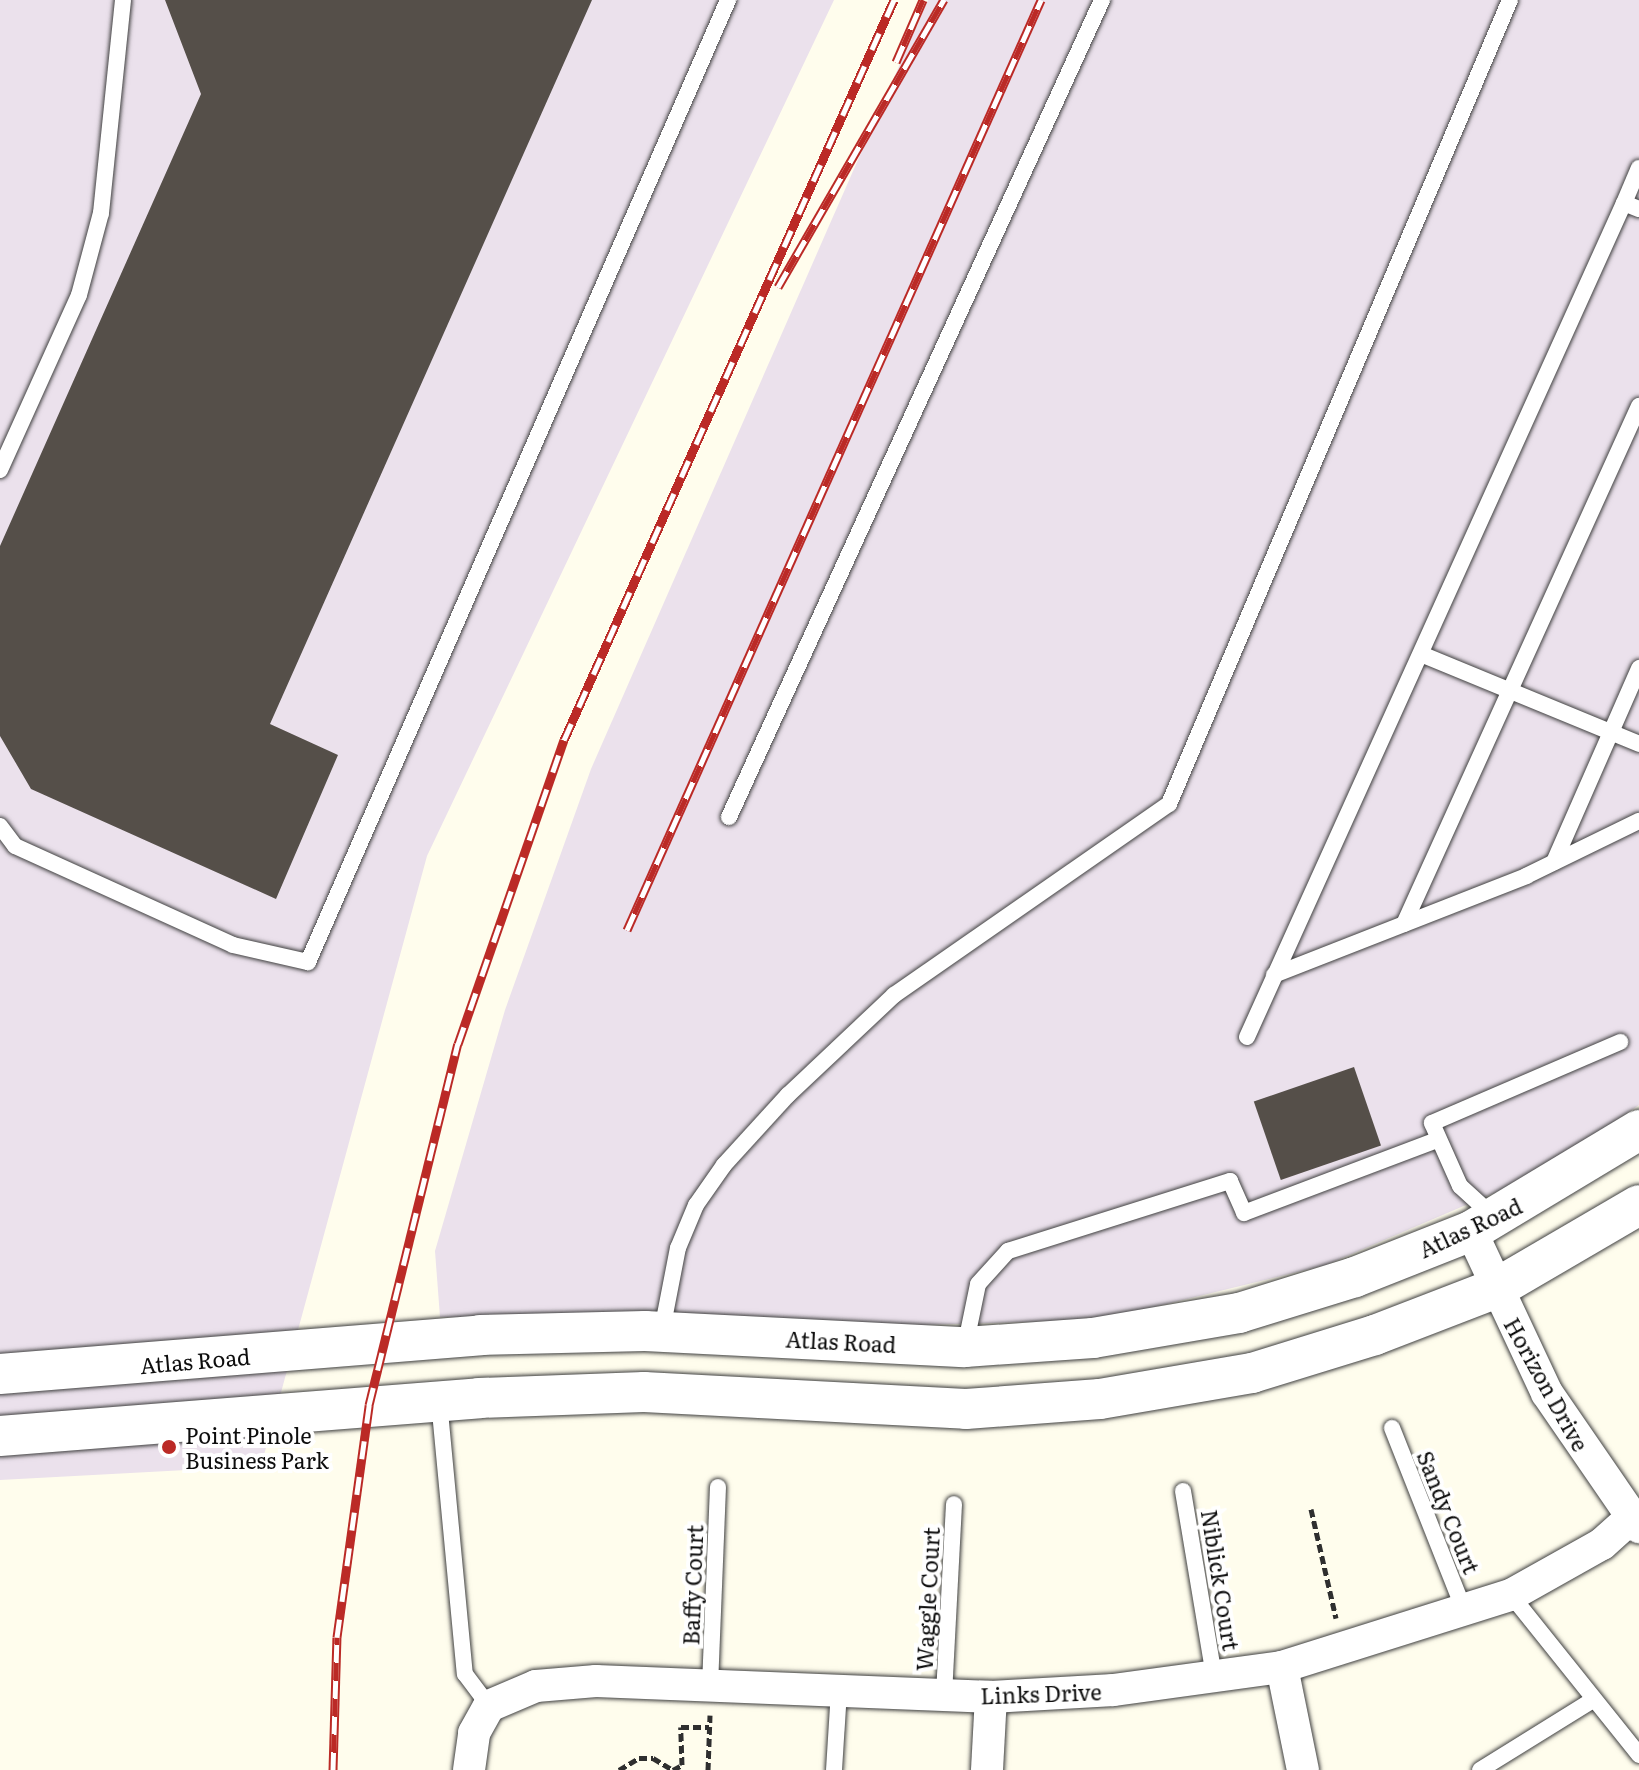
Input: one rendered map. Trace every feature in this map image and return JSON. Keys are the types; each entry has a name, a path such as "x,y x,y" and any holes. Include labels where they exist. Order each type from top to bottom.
{"street":[{"name":"Atlas Road","path":"0,1374 480,1335 662,1332 965,1347 1093,1338 1239,1313 1355,1277 1483,1225 1639,1130"},
{"path":"0,1436 439,1400 644,1392 966,1409 1100,1399 1252,1373 1375,1335 1497,1288 1639,1205"},
{"name":"Horizon Drive","path":"1483,1225 1497,1288 1547,1393 1635,1523"},
{"name":"Links Drive","path":"489,1706 536,1686 596,1681 991,1697 1114,1690 1282,1667 1344,1651 1511,1595 1635,1523"},
{"path":"1282,1667 1303,1770"},
{"path":"987,1770 991,1697"},
{"path":"469,1770 474,1733 489,1706"}],"lane":[{"path":"0,470 79,295 101,213 123,0"},
{"path":"0,826 15,846 233,945 308,962 728,0"},
{"path":"729,817 1102,0"},
{"path":"662,1332 678,1248 696,1205 724,1165 788,1095 894,995 1169,804 1510,0"},
{"path":"1247,1037 1421,654 1632,206 1639,168"},
{"path":"1404,924 1639,406"},
{"path":"1421,654 1639,744"},
{"path":"1554,862 1639,668"},
{"path":"1274,975 1554,862 1639,821"},
{"path":"1483,1225 1437,1140 1432,1123 1620,1042"},
{"path":"965,1347 978,1284 1008,1251 1230,1181 1244,1213 1437,1140"},
{"path":"439,1400 465,1674 489,1706"},
{"name":"Sandy Court","path":"1392,1428 1465,1612"},
{"name":"Baffy Court","path":"710,1686 718,1487"},
{"name":"Niblick Court","path":"1183,1491 1214,1677"},
{"name":"Waggle Court","path":"944,1695 954,1504"},
{"path":"1511,1595 1639,1755"},
{"path":"834,1770 839,1691"},
{"path":"1480,1770 1593,1700"}],"path":[{"path":"1311,1509 1344,1651"},
{"path":"708,1770 710,1686"},
{"path":"619,1770 639,1758 653,1758 673,1770 682,1765 681,1727 709,1727"}],"shaded area":[{"path":"0,0 834,0 427,856 261,1466 0,1480"},
{"path":"928,0 1639,0 1639,1105 1538,1174 1326,1265 1101,1320 921,1325 440,1317 435,1251 505,1010 591,769"}],"building":[{"path":"165,0 592,0 270,724 338,755 276,899 31,789 0,736 0,546 201,94"},
{"path":"1354,1067 1381,1145 1281,1180 1254,1102"}],"railway":[{"path":"333,1770 337,1637 369,1405 458,1044 564,740 894,0"},
{"path":"896,62 923,0"},
{"path":"778,287 944,0"},
{"path":"627,930 1041,0"}],"place":[{"name":"Point Pinole Business Park","path":"169,1447"}]}
